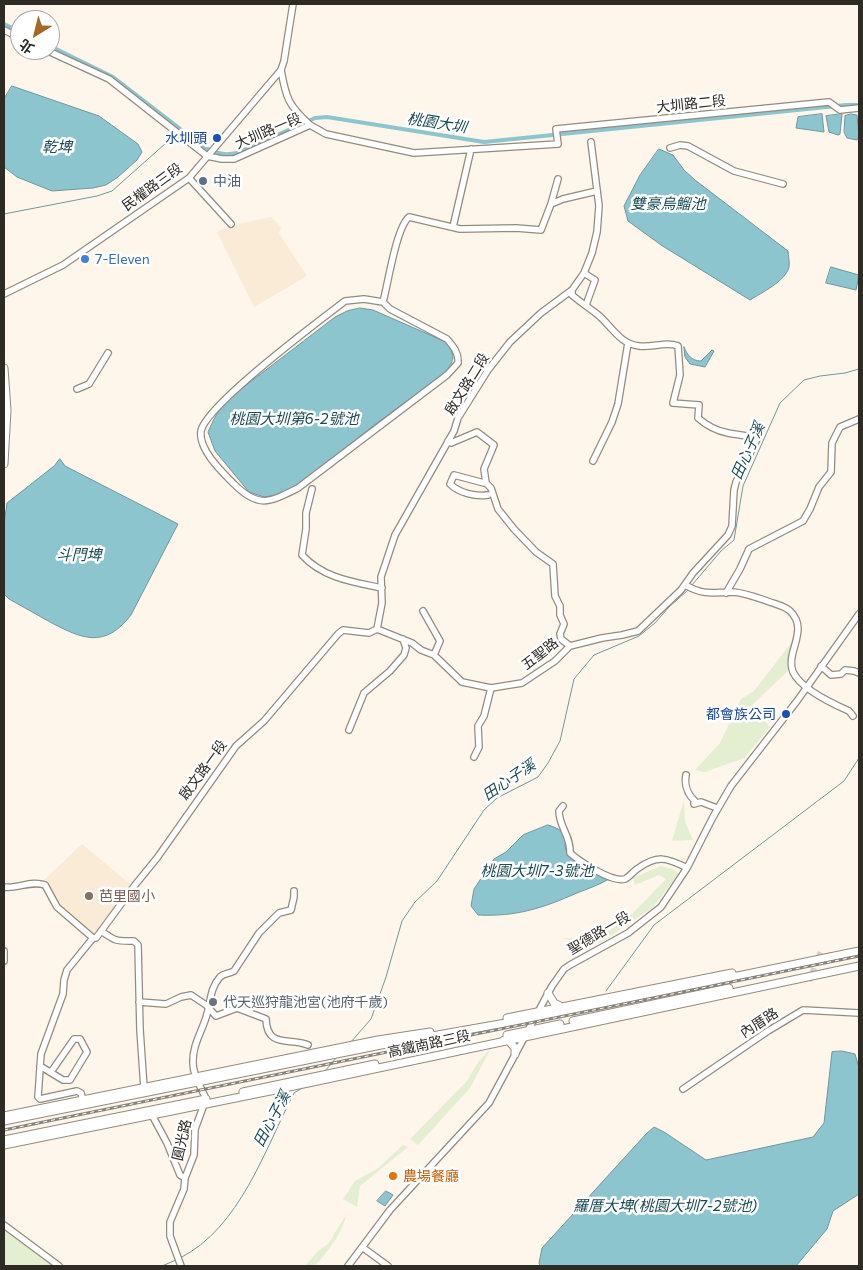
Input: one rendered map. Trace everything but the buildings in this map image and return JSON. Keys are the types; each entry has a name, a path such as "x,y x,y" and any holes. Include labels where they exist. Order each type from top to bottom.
{"main road":[{"path":"4,368 7,419 4,464"},
{"name":"高鐵南路三段","path":"380,1043 514,1021 560,1006 859,947"},
{"name":"高鐵南路三段","path":"4,1122 452,1028 548,1014 859,951"},
{"name":"高鐵南路三段","path":"4,1140 275,1088 667,1000 859,962"},
{"name":"高鐵南路三段","path":"363,1069 503,1040 523,1033 859,966"},
{"path":"548,993 554,1003 560,1006"},
{"path":"667,1000 690,1001"},
{"path":"548,1014 547,1022 554,1025"},
{"path":"514,1021 523,1033"},
{"path":"503,1040 509,1042 515,1048 514,1054"},
{"name":"高鐵南路三段","path":"4,1116 144,1088 198,1080"},
{"path":"83,1100 104,1101"},
{"name":"高鐵南路三段","path":"4,1145 152,1115 205,1102"},
{"path":"90,1123 116,1122"}],"street":[{"name":"民權路三段","path":"4,294 63,265 189,178 281,70 292,4"},
{"path":"60,57 115,83 207,156"},
{"path":"281,70 286,95 294,110 307,123"},
{"name":"大圳路二段","path":"558,144 556,129 829,102 840,110 859,108"},
{"name":"大圳路一段","path":"207,156 234,159 307,123 326,134 414,153 558,144"},
{"name":"啟文路二段","path":"377,629 382,603 381,577 396,535 454,432 458,418 488,370 510,342 535,319 572,290 584,273 592,253 597,232 599,206 591,142"},
{"path":"670,148 680,145 688,146 734,170 783,184"},
{"path":"453,227 471,149"},
{"path":"189,178 231,224"},
{"path":"383,302 404,222 409,217 460,229 516,228 541,230 558,178"},
{"path":"551,204 563,199 598,192"},
{"path":"584,273 595,280 586,305"},
{"path":"572,290 572,295 579,302 586,305 628,343 618,404 612,422 593,461"},
{"path":"345,301 383,302 390,309 447,338 454,347 458,363 447,375 298,488 276,499 257,501 243,493 218,468 203,445 201,430 210,414 243,383 345,301"},
{"name":"五聖路","path":"377,629 403,639 421,650 434,654 458,679 470,684 491,688 522,683 555,661 570,646 638,631 685,585 728,535 732,526 736,482 757,439 747,435 728,433 704,423 698,418 699,405 673,403 680,375 678,346 673,344 642,347 628,343"},
{"path":"77,389 89,384 108,353"},
{"path":"726,593 749,549 802,521 810,509 819,487 831,472 832,443 840,427 859,419"},
{"path":"448,442 451,443 477,432 494,445 484,469 486,483 491,488 498,509 514,530 536,552 553,564 553,586 564,624 560,634 561,639 570,646"},
{"path":"484,483 454,475 450,484 458,491 488,496"},
{"path":"312,489 306,513 302,555 308,563 316,568 341,579 382,588"},
{"path":"685,585 708,594 734,592 761,598 789,609 797,619 799,627 792,664 794,673 806,688 849,711 853,716"},
{"path":"423,610 440,641 434,654"},
{"name":"聖德路一段","path":"348,1266 390,1210 489,1104 523,1033 536,1015 555,980 564,969 628,933 661,907 687,868 717,808 858,615"},
{"name":"啟文路一段","path":"83,1100 77,1092 40,1099 38,1097 41,1054 64,994 67,970 93,938 96,938 157,858 236,746 264,721 343,630 369,633 377,629"},
{"path":"349,730 364,693 404,656 406,648 403,639"},
{"path":"821,666 831,675 840,674 845,670 854,671 859,674"},
{"path":"474,757 479,747 478,726 484,716 491,688"},
{"path":"686,775 685,783 688,794 694,803 701,802 717,808"},
{"path":"563,806 559,811 559,820 566,832 570,853 603,875 617,879 626,879 648,862 655,859 672,860 687,868"},
{"path":"4,887 14,888 29,883 45,885 57,907 93,938"},
{"path":"205,1102 193,1063 194,1051 213,988 220,977 234,971 254,938 279,913 291,910 294,891"},
{"path":"101,931 115,940 122,942 132,940 137,943 139,949 139,1002 144,1088"},
{"path":"4,951 4,961"},
{"path":"139,1002 166,1004 181,997 191,995 216,1016 237,1008 266,1019 266,1028 272,1037 282,1041 308,1045"},
{"name":"內厝路","path":"683,1089 768,1031 803,1010 859,1013"},
{"path":"40,1066 65,1081 73,1077 87,1052 80,1039 74,1039 51,1072"},
{"name":"圓光路","path":"181,1266 170,1236 170,1222 184,1189 185,1178 194,1155 195,1129 205,1102"},
{"name":"圓光路","path":"152,1115 167,1142 180,1175 185,1178"},
{"path":"4,1226 59,1266"},
{"path":"362,1247 388,1266"}],"shaded area":[{"path":"271,217 281,227 279,233 307,276 254,307 217,232 234,225"},
{"name":"芭里國小","path":"82,844 131,885 94,935 57,903 50,888 43,881"}],"green space":[{"path":"791,643 790,669 752,705 770,727 744,758 705,772 695,770 720,743 741,699 754,691"},
{"path":"684,800 685,822 693,840 672,841"},
{"path":"661,866 673,869 679,874 652,908 600,943 585,943 561,938 598,938 628,918 666,879 659,875 635,885 633,878"},
{"path":"491,1048 470,1088 418,1145 410,1139 466,1082 479,1061"},
{"path":"403,1145 408,1147 360,1186 357,1207 343,1199 355,1181 377,1169"},
{"path":"346,1215 342,1229 324,1255 315,1266 305,1266 318,1251 328,1244"},
{"path":"4,1228 55,1266 4,1266"}],"water":[{"name":"乾埤","path":"12,86 99,116 138,144 142,152 137,160 118,177 106,185 93,188 52,191 17,177 4,167 4,99"},
{"path":"822,114 824,132 796,128 798,117"},
{"path":"842,114 840,134 829,132 826,116"},
{"path":"857,115 859,137 857,140 847,138 844,132 845,116"},
{"name":"雙豪烏鰡池","path":"659,149 673,155 684,170 695,180 788,251 789,267 778,282 750,300 661,245 628,221 624,206 640,175"},
{"path":"831,267 859,275 856,290 826,283"},
{"name":"桃園大圳第6-2號池","path":"360,308 373,310 446,342 453,358 448,369 294,488 277,495 264,497 249,492 215,451 208,432 224,402 335,317 347,311"},
{"path":"684,347 690,357 698,361 701,361 712,350 714,351 705,367 690,364 685,357"},
{"name":"斗門埤","path":"60,459 65,466 178,524 131,615 112,633 102,637 93,638 72,633 14,602 4,594 4,524 7,503 54,466"},
{"name":"桃園大圳7-3號池","path":"548,825 557,828 565,835 565,847 572,859 609,879 553,903 529,910 505,915 478,915 471,906 474,889 494,859 506,852 523,835"},
{"name":"羅厝大埤(桃園大圳7-2號池)","path":"842,1051 855,1054 859,1068 859,1194 833,1211 827,1229 796,1266 540,1266 542,1248 654,1127 706,1160 813,1137 824,1123 832,1052"},
{"path":"386,1191 393,1195 385,1206 377,1201"}],"waterway":[{"name":"桃園大圳","path":"4,24 10,27"},
{"name":"桃園大圳","path":"60,51 113,77 205,148 224,154 237,153 315,118 327,117 484,142 859,105"},
{"path":"4,214 97,196 112,191 175,135"},
{"name":"田心子溪","path":"692,585 721,551 734,540 743,486 780,403 804,380 859,369"},
{"name":"田心子溪","path":"350,1043 371,1019 386,977 402,921 415,902 437,881 484,810 497,798 538,777 548,763 560,741 574,679 594,655 639,636 688,590"},
{"path":"606,991 654,925 844,781 859,758"},
{"name":"田心子溪","path":"325,1071 337,1057"},
{"name":"田心子溪","path":"180,1258 201,1245 235,1207 261,1162 294,1093 304,1087"},
{"name":"田心子溪","path":"162,1266 176,1260"}],"tunnel":[{"path":"809,981 821,951"}],"railway":[{"path":"4,1130 859,956"}],"place":[{"name":"水圳頭","path":"217,138"},
{"name":"中油","path":"203,181"},
{"name":"7-Eleven","path":"85,259"},
{"name":"都會族公司","path":"786,714"},
{"name":"芭里國小","path":"89,896"},
{"name":"代天巡狩龍池宮(池府千歲)","path":"213,1002"},
{"name":"農場餐廳","path":"393,1176"}]}
